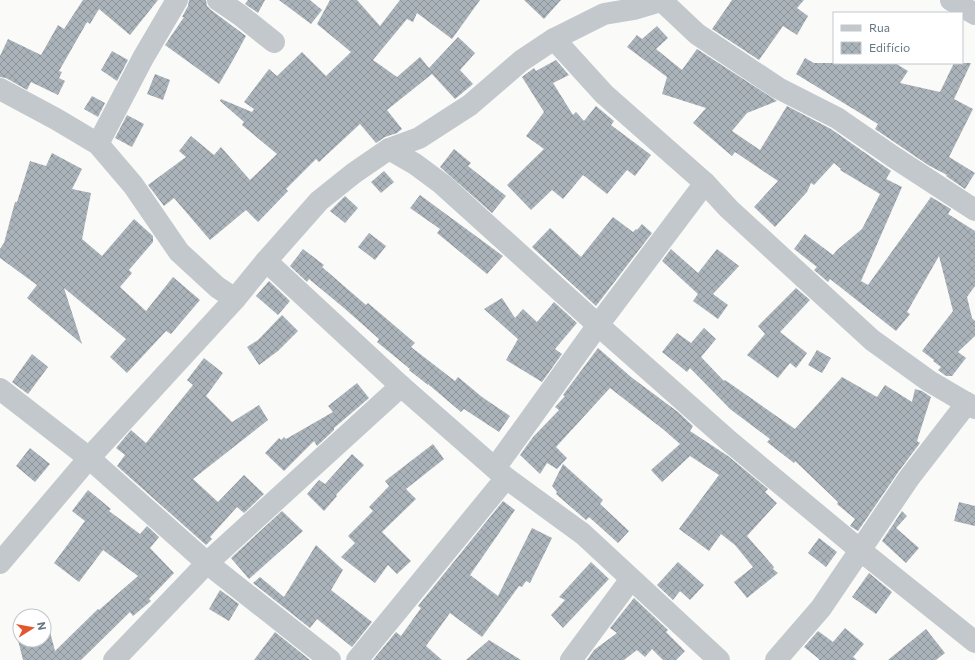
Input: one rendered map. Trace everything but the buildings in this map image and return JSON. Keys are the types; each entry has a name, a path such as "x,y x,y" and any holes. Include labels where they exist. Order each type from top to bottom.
{"street":[{"path":"98,144 143,58 177,0"},
{"path":"218,0 274,42"},
{"path":"951,0 975,14"},
{"path":"0,562 89,458 235,299 319,201 354,173 389,149 419,138 470,105 521,61 554,39 604,14 634,9 663,1 697,34 778,88 837,118 975,210"},
{"path":"554,39 604,94 705,183 729,210 872,340 929,382 971,405 909,478 821,608 776,660"},
{"path":"0,89 56,119 98,144 133,185 179,252 217,287 235,299"},
{"path":"389,149 415,164 442,184 729,441 860,550 975,642"},
{"path":"357,660 501,473 598,325 705,183"},
{"path":"266,261 401,386 501,473 582,534 719,660"},
{"path":"114,660 207,563 401,386"},
{"path":"0,389 89,458 207,563 330,660"},
{"path":"571,660 631,579"}]}
